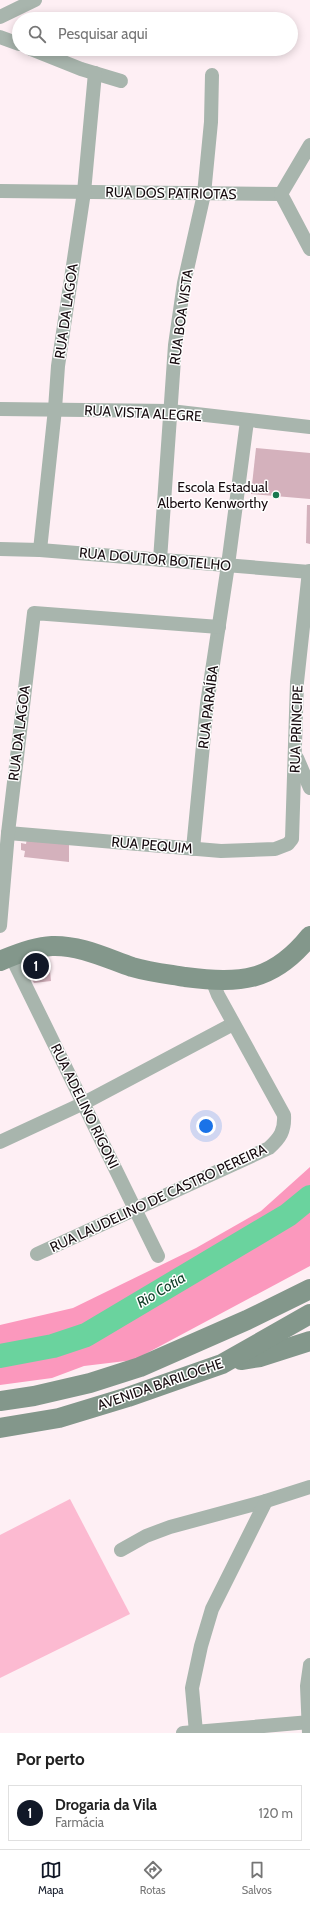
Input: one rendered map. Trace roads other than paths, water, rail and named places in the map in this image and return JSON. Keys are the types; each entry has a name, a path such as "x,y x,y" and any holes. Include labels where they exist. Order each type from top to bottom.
{"main road":[{"path":"5,959 24,952 53,946 87,951 142,970 212,980 252,978 277,968 297,952 310,936"},
{"name":"AVENIDA BARILOCHE","path":"0,1401 34,1396 90,1383 140,1367 247,1320 310,1289"},
{"name":"AVENIDA BARILOCHE","path":"0,1428 59,1418 128,1397 222,1364 310,1314"},
{"path":"222,1364 260,1357 310,1341"}],"street":[{"path":"0,17 35,0"},
{"path":"0,37 12,41"},
{"path":"50,56 121,81"},
{"name":"RUA DA LAGOA","path":"40,550 55,409 58,366 84,192 95,73"},
{"name":"RUA BOA VISTA","path":"160,560 175,345 184,283 204,194 211,122 212,75"},
{"path":"310,145 281,194 310,249"},
{"name":"RUA DOS PATRIOTAS","path":"0,191 281,194"},
{"name":"RUA VISTA ALEGRE","path":"0,409 170,411 310,427"},
{"name":"RUA PARAÍBA","path":"192,849 207,704 228,565 247,421"},
{"name":"RUA DOUTOR BOTELHO","path":"0,549 40,550 309,572"},
{"name":"RUA PRINCIPE","path":"292,839 297,682 309,572"},
{"name":"RUA DA LAGOA","path":"0,926 8,833 34,613 219,627"},
{"path":"295,754 310,788"},
{"name":"RUA PEQUIM","path":"8,833 192,849 221,850 275,849 288,844 292,839"},
{"name":"RUA ADELINO RIGONI","path":"5,959 84,1103 158,1256"},
{"path":"0,1142 84,1103 233,1024 212,980"},
{"name":"RUA LAUDELINO DE CASTRO PEREIRA","path":"37,1254 269,1148 278,1140 284,1129 284,1115 233,1024"},
{"path":"121,1550 146,1536 170,1528 310,1487"},
{"path":"266,1501 212,1609 200,1646 192,1688 190,1732 309,1725 307,1686 310,1665"}],"waterway":[{"name":"Rio Cotia","path":"0,1356 53,1346 86,1335 288,1215 310,1197"}],"place":[{"name":"Escola Estadual Alberto Kenworthy","path":"276,495"},
{"name":"Drogaria da Vila","path":"36,966"}]}
